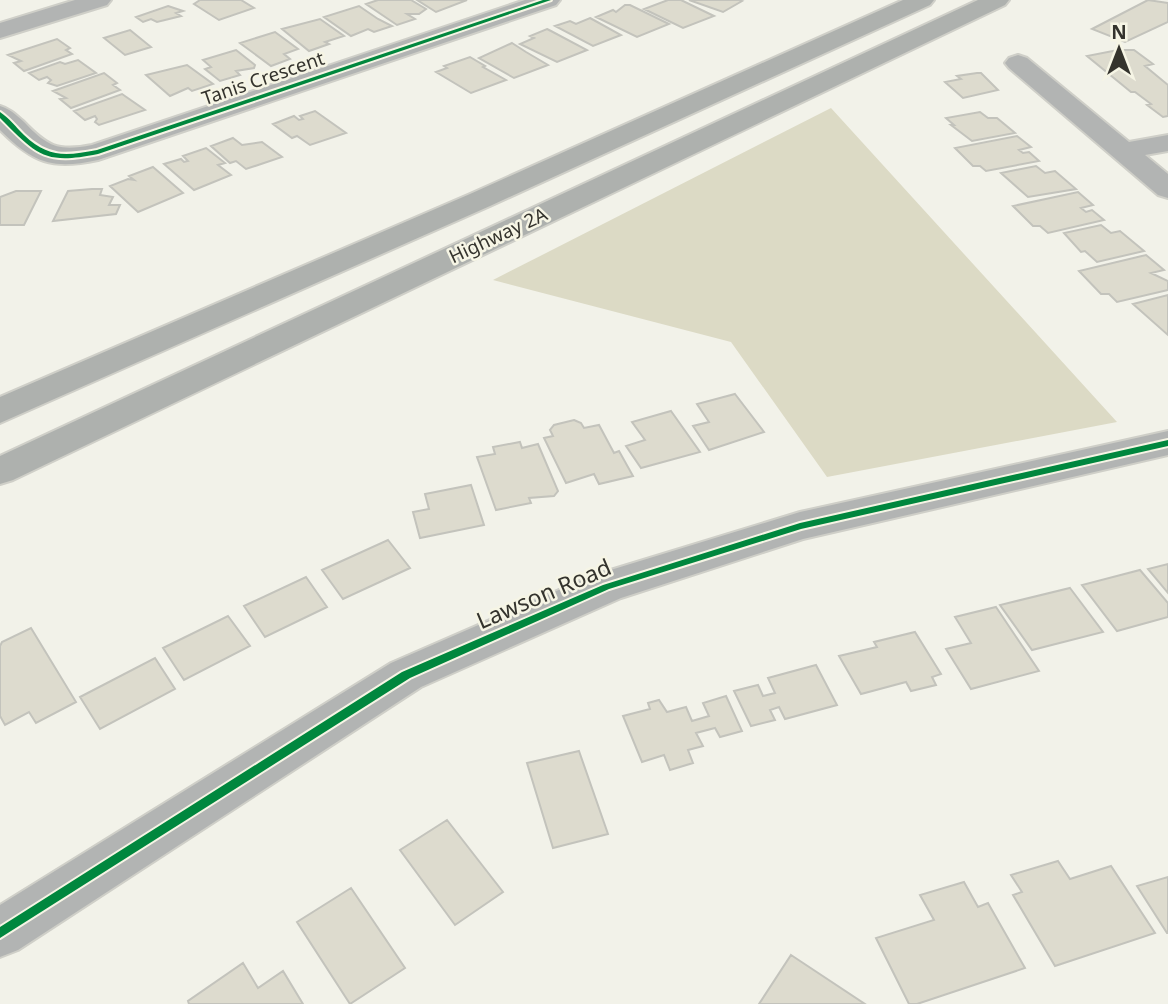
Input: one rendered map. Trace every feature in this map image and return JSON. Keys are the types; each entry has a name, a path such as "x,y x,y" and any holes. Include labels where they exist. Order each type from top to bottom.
{"highway":[{"name":"Highway 2A","path":"0,411 493,195 922,0"},
{"name":"Highway 2A","path":"0,471 997,0"}],"street":[{"path":"0,31 99,0"},
{"name":"Tanis Crescent","path":"0,114 36,150 50,158 73,158 111,148 548,0"},
{"path":"1018,63 1168,190"},
{"path":"1123,151 1168,143"},
{"name":"Lawson Road","path":"0,933 406,675 606,587 800,526 1168,443"}],"shaded area":[{"path":"831,108 1117,422 827,477 731,342 493,280"}],"building":[{"path":"200,0 241,0 254,8 219,20 194,4"},
{"path":"378,0 411,0 426,9 419,14 407,14 415,19 397,25 366,4"},
{"path":"417,0 467,0 436,12"},
{"path":"668,0 681,0 714,16 683,28 644,9"},
{"path":"689,0 739,0 742,1 723,12"},
{"path":"1148,0 1168,3 1168,22 1125,42 1092,29"},
{"path":"625,5 669,24 637,37 596,17 613,10 616,12"},
{"path":"168,6 183,11 176,13 181,16 157,22 151,19 143,22 136,17"},
{"path":"359,6 392,26 374,32 368,29 351,36 324,17"},
{"path":"590,18 621,35 593,46 555,26 570,21 576,24"},
{"path":"320,19 344,36 309,51 282,29"},
{"path":"547,29 587,50 557,62 520,44 534,38 530,36"},
{"path":"130,30 151,47 125,55 104,38"},
{"path":"275,32 298,49 284,54 290,59 271,66 240,43"},
{"path":"57,39 70,48 66,50 72,54 24,71 14,63 21,61 8,55"},
{"path":"512,43 548,65 514,78 479,58"},
{"path":"236,50 255,65 254,68 236,71 240,75 220,81 205,69 211,67 203,60"},
{"path":"1134,50 1153,64 1145,66 1168,85 1168,116 1163,117 1147,105 1151,104 1131,92 1087,56"},
{"path":"470,57 506,80 471,93 436,72 447,68 444,66"},
{"path":"78,60 96,73 57,86 48,83 51,80 47,77 39,80 29,73 60,62 65,64"},
{"path":"187,65 213,84 192,91 188,88 170,96 146,75"},
{"path":"104,73 117,83 113,85 120,90 71,108 60,99 66,98 53,91"},
{"path":"981,73 998,90 963,98 945,82 961,79 957,76"},
{"path":"122,94 145,110 99,125 95,122 95,116 85,120 74,111"},
{"path":"315,111 346,133 310,145 297,136 292,138 273,124 294,116 299,120 303,119 300,116"},
{"path":"980,112 988,118 997,118 1015,133 972,141 946,118"},
{"path":"1017,136 1031,147 1019,150 1023,153 1029,152 1039,161 986,171 980,166 973,166 955,148"},
{"path":"233,138 242,145 262,142 282,157 246,169 236,161 230,163 211,146"},
{"path":"206,148 225,163 218,165 231,175 194,190 164,164 181,159 188,161 183,156"},
{"path":"1036,166 1045,173 1055,171 1076,189 1028,197 1001,173"},
{"path":"153,167 183,193 138,212 110,186 128,179 134,180 129,176"},
{"path":"102,189 100,195 113,197 109,205 120,205 116,214 53,221 68,191"},
{"path":"16,191 41,191 24,225 0,225 0,197"},
{"path":"1078,192 1093,205 1081,208 1086,212 1092,210 1104,220 1048,233 1040,226 1033,226 1013,206"},
{"path":"1101,225 1111,233 1120,231 1144,251 1097,262 1085,251 1081,252 1064,233"},
{"path":"1146,255 1164,270 1151,273 1168,281 1168,290 1117,302 1109,294 1101,294 1079,271"},
{"path":"1168,295 1168,335 1133,304"},
{"path":"735,394 764,432 709,450 693,426 709,422 697,404"},
{"path":"671,411 700,452 641,468 626,446 645,440 632,422"},
{"path":"574,420 584,428 599,425 614,453 619,451 633,476 599,484 594,474 566,483 544,438 553,436 550,430 554,425"},
{"path":"520,442 522,448 538,444 558,491 554,496 529,498 531,503 496,510 477,457 495,454 493,447"},
{"path":"471,485 484,525 420,538 413,512 429,509 425,494"},
{"path":"388,540 410,568 343,599 322,570"},
{"path":"1168,564 1168,593 1148,569"},
{"path":"1140,570 1168,603 1168,617 1117,631 1082,585"},
{"path":"306,577 327,607 265,637 244,606"},
{"path":"1070,588 1103,632 1032,650 1000,605"},
{"path":"996,607 1039,671 971,689 946,649 971,643 955,617"},
{"path":"228,616 250,646 184,680 163,648"},
{"path":"31,628 76,702 36,723 29,712 5,725 0,716 0,646 2,642"},
{"path":"915,632 941,674 932,677 936,685 911,691 906,682 861,694 839,656 877,647 874,642"},
{"path":"155,658 175,689 100,729 80,697"},
{"path":"816,665 837,705 785,719 779,707 770,710 775,720 751,726 734,691 758,685 763,696 775,693 768,678"},
{"path":"726,696 742,731 720,737 715,728 696,733 703,746 688,750 693,763 670,770 664,755 642,762 623,716 650,709 648,703 659,700 667,712 686,707 692,721 709,716 703,703"},
{"path":"579,751 608,834 553,848 527,763"},
{"path":"447,820 503,892 455,925 400,850"},
{"path":"1058,861 1070,879 1111,866 1155,933 1055,966 1013,895 1022,892 1011,875"},
{"path":"1168,877 1168,933 1167,933 1137,886"},
{"path":"964,882 978,907 988,903 1025,968 917,1004 909,1004 876,938 934,920 920,895"},
{"path":"351,888 405,968 350,1004 297,922"},
{"path":"791,955 865,1004 759,1004"},
{"path":"243,963 258,988 283,971 303,1004 189,1004 188,1001"}],"cycle path":[{"path":"0,114 23,138 42,152 52,156 79,156 98,152 548,0"},
{"path":"0,933 406,675 606,587 800,526 1168,443"}]}
